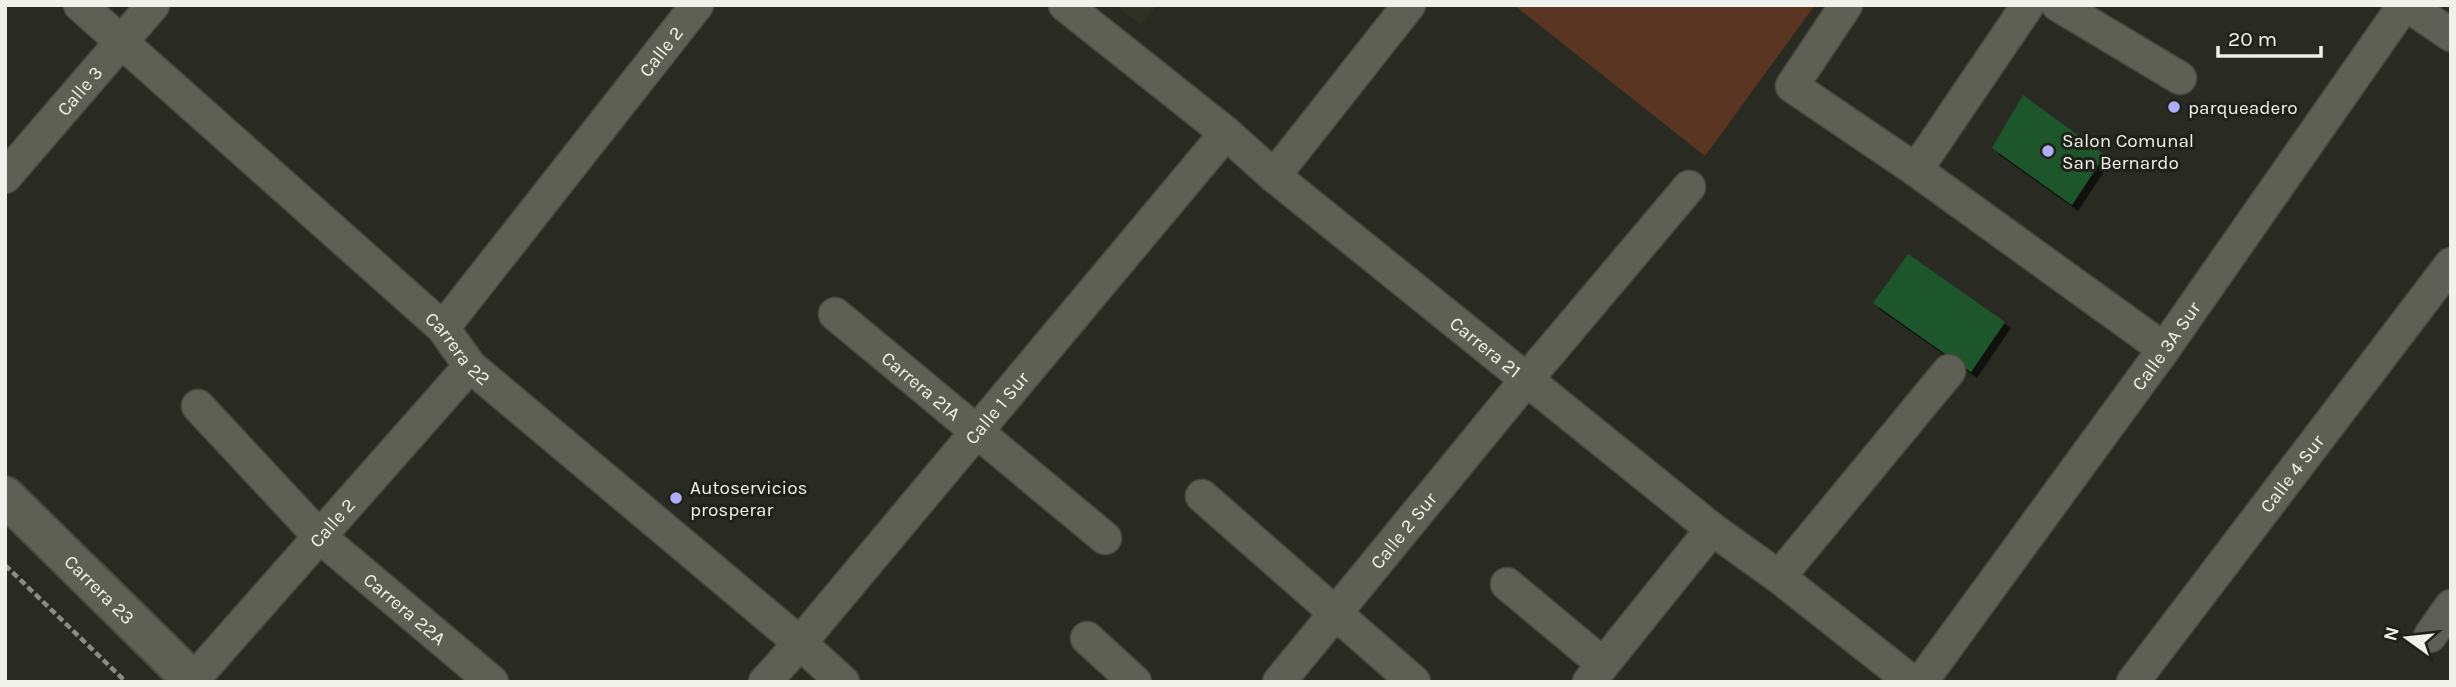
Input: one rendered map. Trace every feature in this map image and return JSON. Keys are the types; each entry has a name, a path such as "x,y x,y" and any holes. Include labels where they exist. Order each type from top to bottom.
{"street":[{"name":"Carrera 22","path":"80,5 443,328 470,366 800,643 842,682"},
{"name":"Calle 3","path":"5,177 153,5"},
{"name":"Calle 2","path":"443,328 697,5"},
{"name":"Carrera 21","path":"1065,5 1712,529 1779,577 1912,682"},
{"path":"1274,176 1409,5"},
{"path":"1846,5 1791,86 1916,170 2165,349"},
{"path":"1916,170 2028,5"},
{"path":"2058,5 2180,78"},
{"path":"2405,5 2451,35"},
{"name":"Calle 3A Sur","path":"1921,682 2165,349 2405,5"},
{"name":"Calle 1 Sur","path":"765,682 1226,133"},
{"name":"Calle 2 Sur","path":"1279,682 1689,187"},
{"name":"Calle 4 Sur","path":"2133,682 2451,264"},
{"name":"Carrera 21A","path":"835,314 1105,538"},
{"name":"Calle 2","path":"194,681 470,366"},
{"path":"1779,577 1949,371"},
{"name":"Carrera 22A","path":"198,406 320,537 492,682"},
{"name":"Carrera 23","path":"5,496 194,681"},
{"path":"1202,496 1414,682"},
{"path":"1507,584 1596,673 1712,529"},
{"path":"2430,636 2451,606"},
{"path":"1087,638 1135,682"}],"path":[{"path":"5,565 126,682"}],"shaded area":[{"path":"1116,5 1157,5 1141,25"},
{"path":"1514,5 1815,5 1705,156"}],"building":[{"name":"Salon Comunal San Bernardo","path":"2023,95 2105,155 2072,205 1992,148"},
{"path":"1908,254 2005,322 1971,372 1873,303"}],"place":[{"name":"parqueadero","path":"2174,107"},
{"name":"Salon Comunal San Bernardo","path":"2048,151"},
{"name":"Autoservicios prosperar","path":"676,498"}]}
